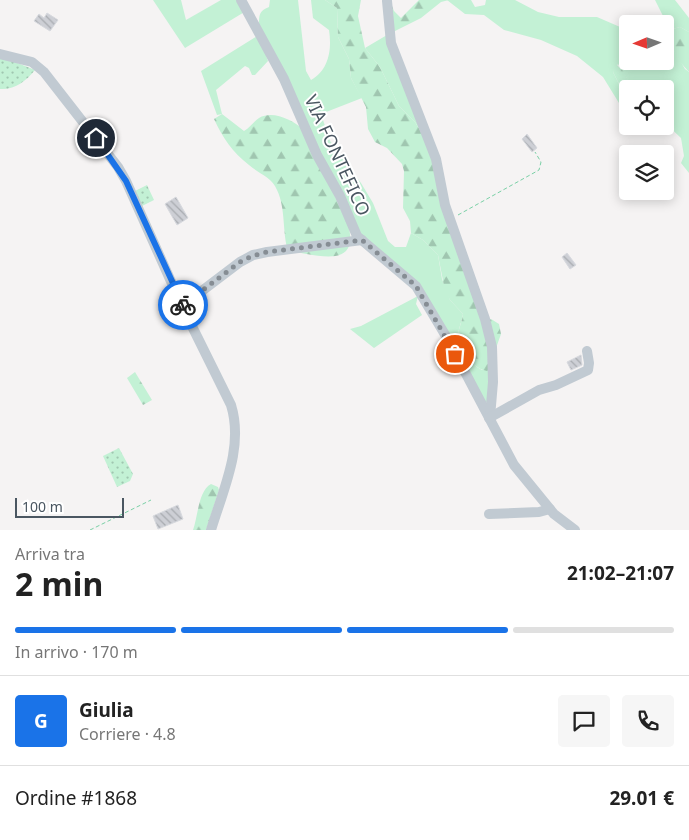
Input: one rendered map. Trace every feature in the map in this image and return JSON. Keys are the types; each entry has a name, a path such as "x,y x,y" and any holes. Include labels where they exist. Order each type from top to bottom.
{"street":[{"name":"VIA FONTEFICO","path":"241,0 284,79 317,155 362,240 416,286 447,338 514,465 550,509 575,530"},
{"path":"387,1 390,43 436,159 450,218 492,347 493,382 490,418"},
{"path":"0,54 32,62 44,72 118,167 182,306 231,405 236,422 236,442 232,462 211,530"},
{"path":"182,306 252,256 267,252 362,240"},
{"path":"490,418 539,390 556,385 588,370 587,351"},
{"path":"489,514 539,512 550,509"}],"path":[{"path":"450,218 539,170 542,162 535,152"},
{"path":"90,530 151,500"}],"green space":[{"path":"153,0 181,0 186,20 221,0 239,0 246,11 185,48"},
{"path":"270,0 298,0 306,71 311,80 322,71 328,58 330,44 329,30 313,18 311,0 325,0 337,8 338,37 349,59 351,78 362,98 321,114 330,141 361,183 373,203 388,241 395,247 406,247 411,233 423,240 438,255 442,279 450,300 463,314 458,334 462,350 473,364 482,370 491,368 487,402 484,403 423,289 359,234 259,25 260,14 269,7"},
{"path":"325,0 361,0 358,16 365,48 380,67 399,106 415,122 426,140 486,327 491,368 487,371 471,362 460,346 458,334 463,314 450,300 445,291 438,255 423,240 411,233 410,221 403,208 404,171 402,164 387,148 375,142 368,129 366,107 351,78 349,59 338,37 337,8"},
{"path":"419,0 449,0 441,2 421,18 391,33 392,6 401,18"},
{"path":"447,0 471,0 475,7 485,5 486,0 515,0 538,12 559,17 597,17 619,27 619,66 618,64 613,72 619,84 619,103 603,77 577,56 541,40 504,30 484,15 465,14"},
{"path":"655,0 675,0 689,18 689,32 680,27 674,29 674,15 662,15"},
{"path":"680,27 689,32 689,72 674,51 674,29"},
{"path":"259,35 268,61 255,75 252,75 249,68 245,66 216,90 222,114 217,115 201,71"},
{"path":"387,35 426,140 415,122 399,106 380,67 365,48"},
{"path":"674,50 685,69 689,72 689,173 681,163 684,156 681,138 674,131 674,80 628,80 622,70 674,70"},
{"path":"0,56 35,70 20,84 11,88 0,89"},
{"path":"615,63 628,80 619,80 619,84 613,72"},
{"path":"222,114 244,131 259,118 270,115 288,119 303,129 348,224 350,239 348,248 342,254 322,256 288,251 282,205 277,190 269,179 243,160 228,144 214,119"},
{"path":"147,185 154,200 142,206 135,191"},
{"path":"418,296 416,304 422,315 374,348 350,329 361,326"},
{"path":"491,319 499,324 501,334 496,348 488,321"},
{"path":"135,372 152,400 143,405 127,378"},
{"path":"119,448 133,474 130,481 117,487 103,456"},
{"path":"211,484 218,487 219,490 206,530 193,530 203,492"}],"building":[{"path":"47,13 58,20 50,31 34,21 39,14 44,18"},
{"path":"527,134 537,148 532,152 522,139"},
{"path":"176,197 188,218 177,225 165,204"},
{"path":"567,253 576,265 570,269 562,257"},
{"path":"581,355 582,365 571,370 567,362"},
{"path":"178,505 183,519 158,529 153,516"}],"way so far":[{"path":"183,305 240,262 252,256 267,252 320,247 362,240 370,249 416,286 455,354"}],"route":[{"path":"96,138 126,181 154,246 183,305"}]}
